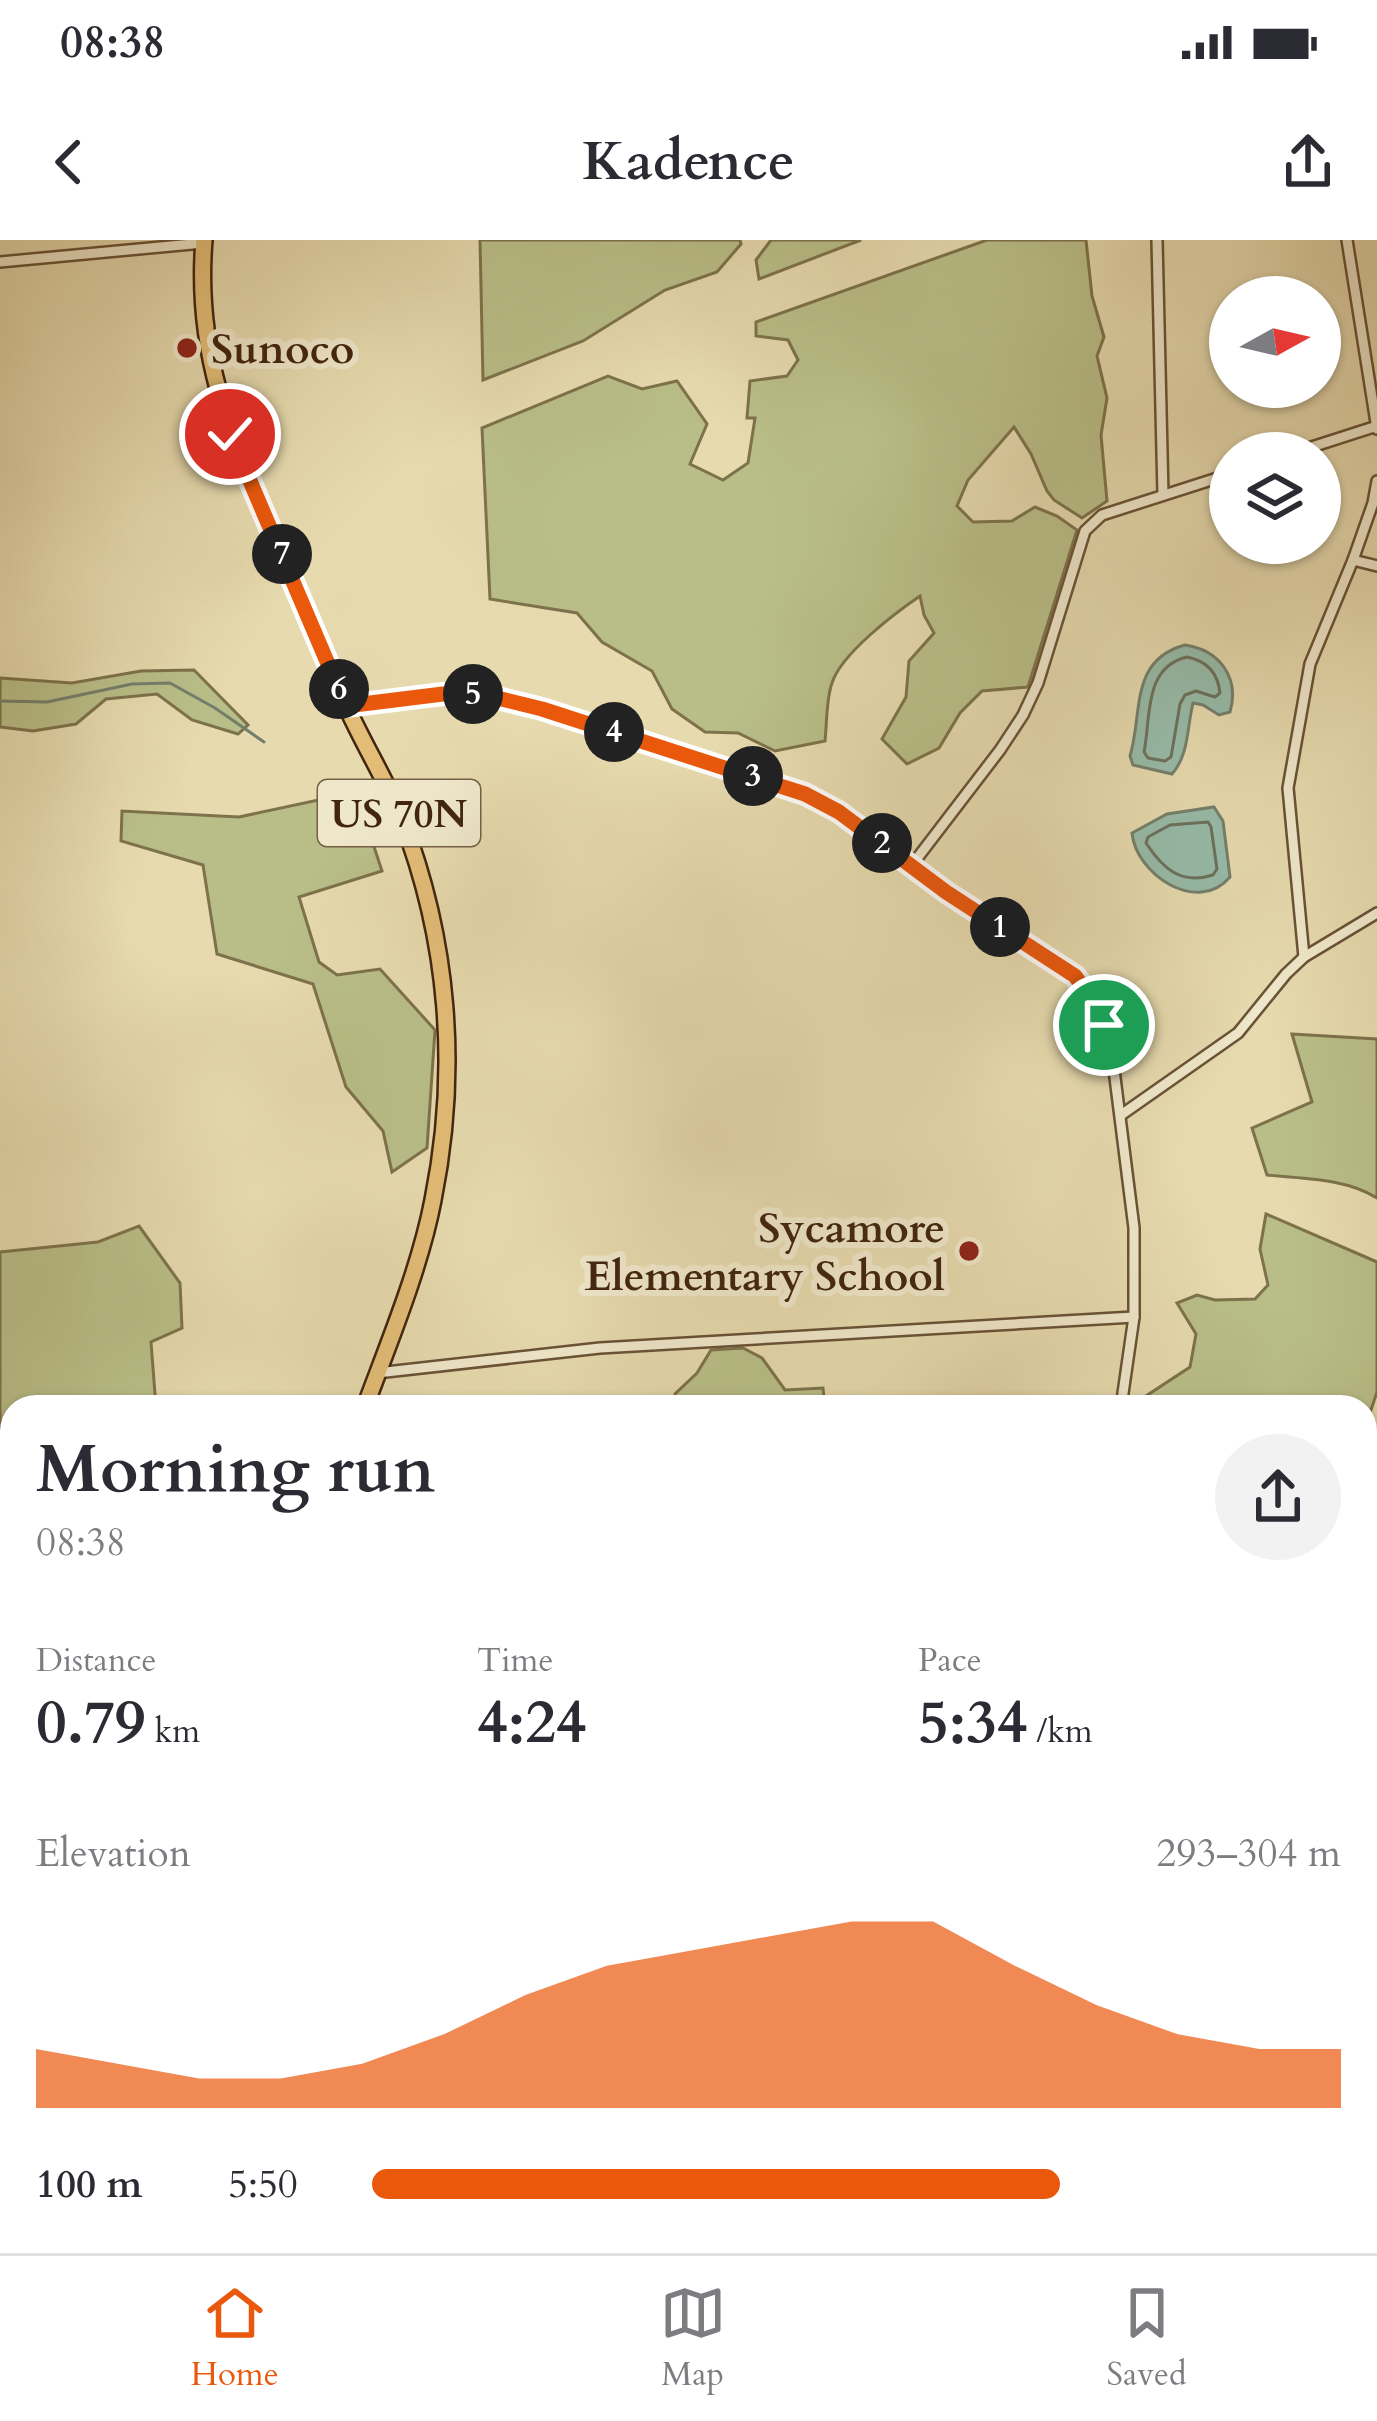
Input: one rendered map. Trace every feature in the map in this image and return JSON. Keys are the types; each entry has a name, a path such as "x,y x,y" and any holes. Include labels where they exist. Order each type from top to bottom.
{"main road":[{"name":"US 70N","path":"203,242 203,320 230,434 346,706 399,812 420,870 445,992 447,1108 432,1207 369,1395"}],"street":[{"path":"1157,240 1163,495"},
{"path":"1341,439 1377,428 1347,240"},
{"path":"0,262 203,242"},
{"path":"912,865 1024,715 1085,531 1102,515 1209,481"},
{"path":"1304,957 1288,788 1310,664 1353,560 1377,482"},
{"path":"1353,560 1377,566"},
{"path":"346,706 481,694 805,794 839,812 946,892 1075,976 1093,1000 1112,1054 1134,1228 1134,1316 1123,1395"},
{"path":"1121,1115 1238,1033 1304,957 1377,913"},
{"path":"377,1373 600,1348 1134,1316"}],"green space":[{"path":"480,240 740,240 741,244 717,272 665,290 583,341 483,380"},
{"path":"771,240 861,240 759,279 756,260"},
{"path":"987,240 1086,240 1092,296 1104,337 1097,356 1107,398 1101,435 1107,501 1082,518 1054,500 1014,427 968,480 957,506 973,522 1012,521 1035,507 1077,530 1028,687 982,691 960,713 939,748 907,764 882,739 906,697 909,661 934,633 920,596 870,635 837,672 825,741 775,751 738,733 705,732 672,709 652,671 602,642 577,613 490,599 482,428 608,376 642,389 677,381 707,424 690,464 723,480 748,463 755,418 747,418 750,381 787,376 798,360 788,340 756,336 756,322"},
{"path":"194,670 248,725 238,734 192,720 157,694 106,699 76,724 33,731 0,727 0,678 72,683 141,671"},
{"path":"356,792 382,871 299,897 319,962 337,975 380,969 435,1030 427,1148 392,1172 383,1131 346,1087 313,984 217,954 203,865 121,841 122,811 239,817"},
{"path":"1292,1034 1377,1039 1377,1198 1338,1183 1267,1175 1252,1128 1312,1102"},
{"path":"1266,1214 1377,1262 1376,1395 1148,1395 1190,1367 1196,1334 1177,1303 1197,1295 1215,1300 1255,1299 1268,1285 1260,1249"},
{"path":"139,1226 180,1283 182,1328 151,1342 155,1395 0,1395 0,1252 98,1242"},
{"path":"743,1348 762,1358 785,1390 823,1388 824,1395 675,1395 711,1350"}],"water":[{"path":"1185,645 1208,653 1224,667 1232,687 1230,712 1219,715 1193,703 1185,750 1172,774 1133,765 1130,756 1146,675 1167,652"},
{"path":"1214,807 1223,821 1230,877 1217,888 1186,891 1170,885 1144,863 1132,833 1167,814"}],"waterway":[{"path":"0,701 47,702 132,684 170,683 264,742"}],"place":[{"name":"Sunoco","path":"187,348"},
{"name":"Sycamore Elementary School","path":"969,1251"}],"route":[{"path":"230,434 346,706 481,694 542,709 805,794 839,812 946,892 1075,976 1104,1025"}]}
